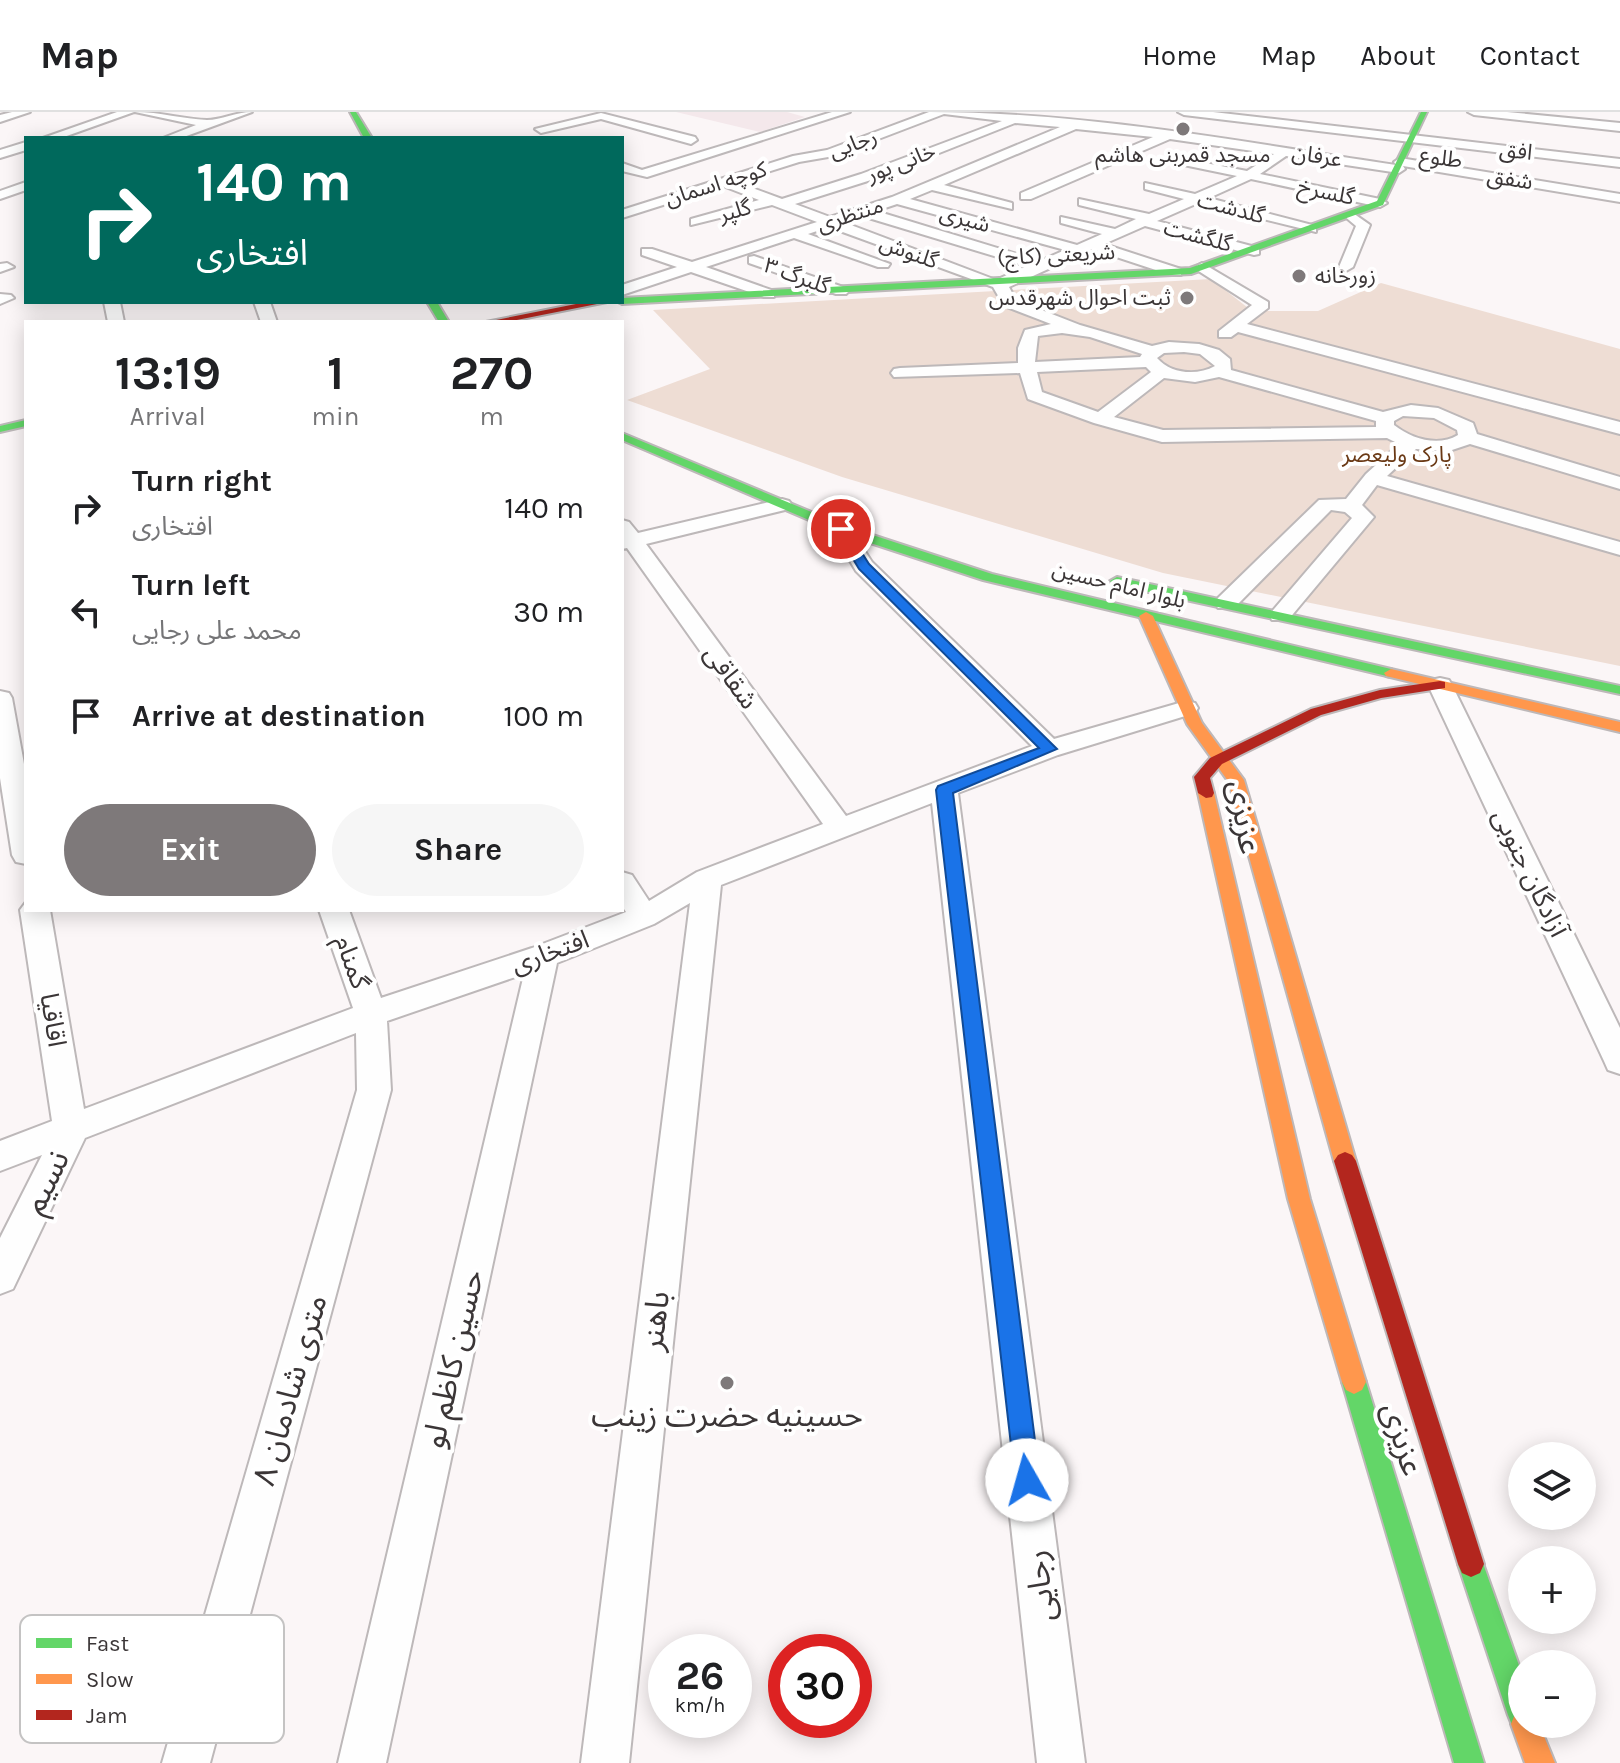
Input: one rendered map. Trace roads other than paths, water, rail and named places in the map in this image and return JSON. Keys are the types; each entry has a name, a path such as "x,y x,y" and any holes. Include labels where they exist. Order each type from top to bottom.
{"street":[{"path":"0,119 24,112"},
{"path":"55,136 128,112"},
{"path":"141,112 208,124"},
{"path":"195,134 208,124 246,112"},
{"path":"353,112 367,136"},
{"path":"586,112 691,140"},
{"path":"624,168 642,174 844,112"},
{"name":"رجایی","path":"812,158 940,112"},
{"name":"عرفان","path":"948,112 1168,135 1414,135"},
{"path":"1184,112 1414,135 1380,203"},
{"path":"1474,112 1620,127"},
{"path":"554,136 538,125 601,116"},
{"name":"خانی پور","path":"779,201 866,177 1016,120"},
{"name":"منتظری","path":"624,289 897,200 1073,126"},
{"path":"1465,131 1620,149"},
{"path":"1026,196 1168,135"},
{"name":"افق","path":"1414,135 1620,163"},
{"name":"طلوع","path":"1414,135 1620,183"},
{"name":"شفق","path":"1414,135 1620,198"},
{"path":"796,146 782,150 812,158"},
{"path":"0,154 24,147"},
{"path":"1281,155 1248,176 996,283 1010,303 1188,376 1219,372 1387,425 1412,442 1453,445 1468,437 1620,483"},
{"name":"کوچه اسمان","path":"624,213 797,159 812,158"},
{"name":"گلسرخ","path":"1178,160 1380,203"},
{"path":"685,162 731,179"},
{"name":"گلنوش","path":"731,179 827,222 996,283"},
{"path":"933,186 1007,206"},
{"name":"گلدشت","path":"1150,186 1311,229"},
{"path":"0,195 24,187"},
{"name":"شیری","path":"897,200 1176,272"},
{"name":"گلپر","path":"696,222 779,201"},
{"name":"گلگشت","path":"1084,202 1254,251"},
{"name":"شریعتی (کاج)","path":"624,301 1176,272 1254,251 1380,203"},
{"path":"860,211 1038,265"},
{"path":"1346,267 1363,225 1350,215"},
{"path":"1066,220 1114,233"},
{"path":"793,233 883,264 864,271"},
{"path":"647,252 769,294"},
{"path":"830,262 851,253"},
{"name":"گلبرگ ۳","path":"754,260 841,291"},
{"path":"1202,267 1262,305 1205,350"},
{"path":"484,315 587,305"},
{"path":"538,320 587,305"},
{"path":"560,320 587,305"},
{"path":"1235,326 1620,428"},
{"path":"1073,327 1050,327 1031,333 1025,346 1026,369 1034,395 1100,419 1162,436 1387,425"},
{"path":"1100,419 1169,347 1205,350 1224,363 1219,372"},
{"path":"900,373 1155,362"},
{"path":"1438,413 1463,386"},
{"path":"0,415 24,410"},
{"path":"1387,425 1390,414 1411,410 1438,413 1466,427 1468,437"},
{"path":"0,429 24,423"},
{"name":"بلوار امام حسین","path":"624,437 841,529 988,577 1620,727"},
{"path":"1351,506 1373,478 1412,442"},
{"path":"1373,478 1620,549"},
{"path":"1226,603 1326,504 1351,506 1364,517 1280,615"},
{"path":"626,536 782,505"},
{"path":"841,529 864,566 1049,749"},
{"name":"شقاقی","path":"626,536 840,828"},
{"name":"بلوار امام حسین","path":"1095,576 1620,690"},
{"path":"1146,616 1186,708 1216,761 1316,712 1380,694 1440,685"},
{"name":"آزادگان جنوبی","path":"1440,685 1620,1061"},
{"path":"24,691 0,697 24,843"},
{"name":"افتخاری","path":"0,1156 371,1014 543,956 644,917 707,879 1049,749 1186,708"},
{"name":"عزیزی","path":"1469,1763 1306,1200 1202,777 1216,761 1236,780 1350,1205 1508,1677"},
{"name":"رجایی","path":"944,790 1061,1763"},
{"name":"باهنر","path":"605,1763 707,879"},
{"path":"624,885 644,917"},
{"name":"اقاقیا","path":"35,912 71,1131"},
{"name":"گمنام","path":"335,912 371,1014"},
{"name":"حسین کاظم لو","path":"362,1763 543,956"},
{"name":"۸ متری شادمان","path":"227,1615 374,1090 371,1014"},
{"name":"نسیم","path":"0,1277 71,1131"},
{"path":"1530,1738 1540,1763"},
{"name":"۸ متری شادمان","path":"186,1763 192,1743"}],"place":[{"name":"مسجد قمربنی هاشم","path":"1183,129"},
{"name":"زورخانه","path":"1299,276"},
{"name":"ثبت احوال شهرقدس","path":"1187,298"},
{"name":"حسینیه حضرت زینب","path":"727,1383"}],"park label":[{"name":"پارک ولیعصر","path":"1397,455"}]}
